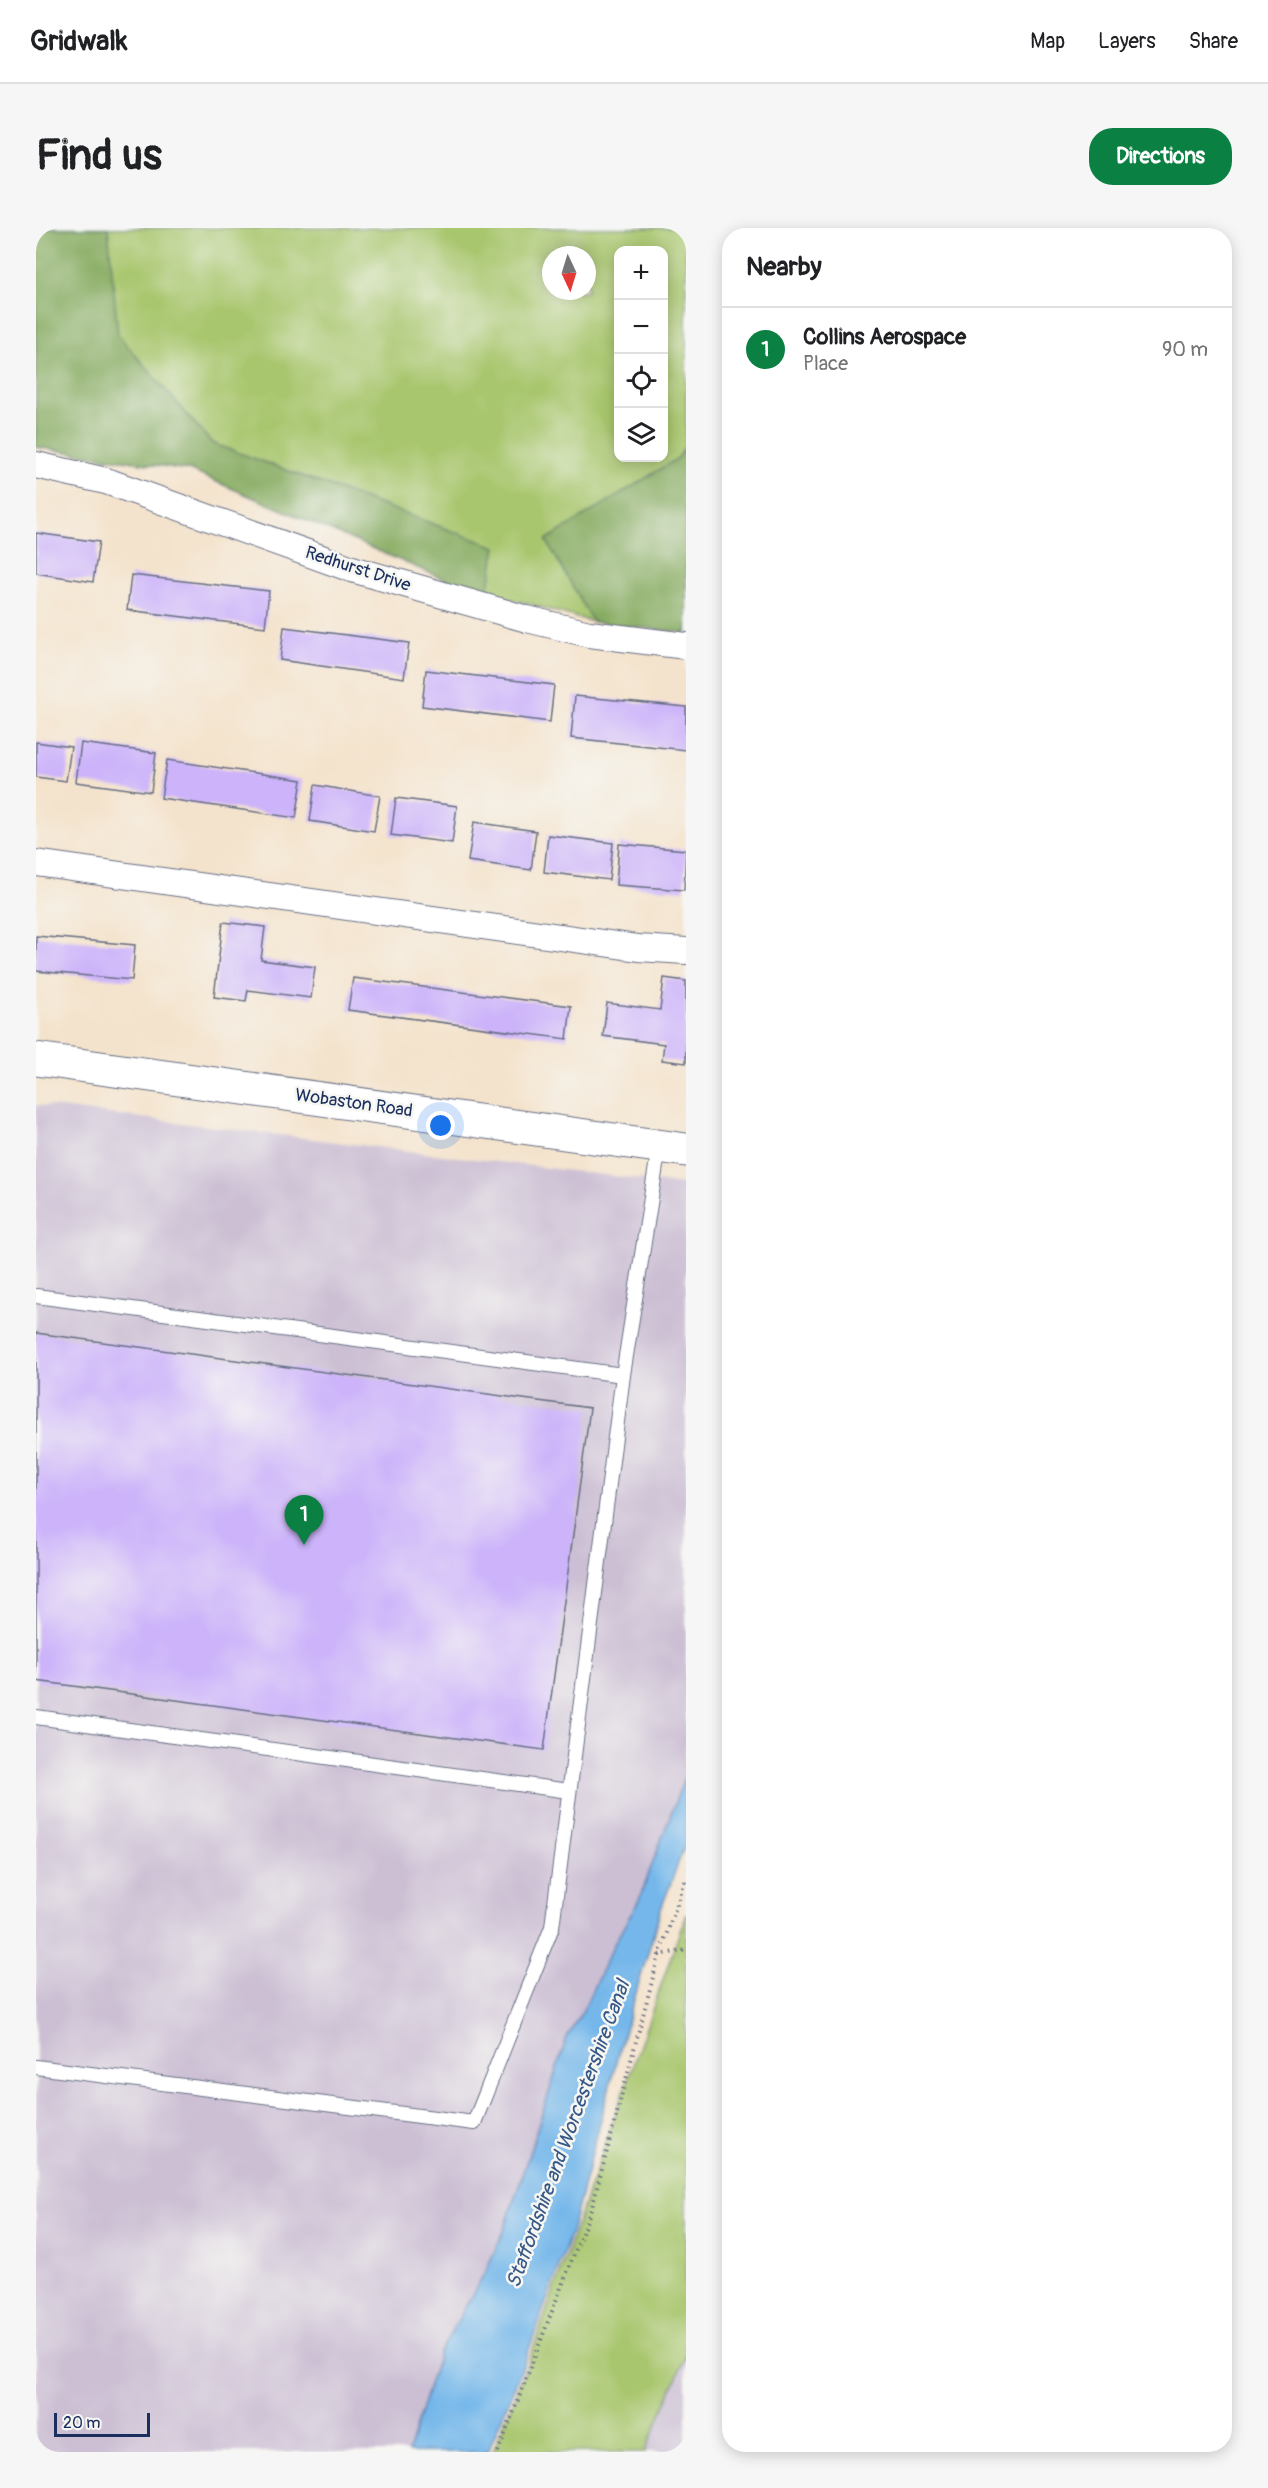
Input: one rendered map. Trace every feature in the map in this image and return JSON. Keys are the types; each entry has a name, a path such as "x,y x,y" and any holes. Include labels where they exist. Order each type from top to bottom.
{"street":[{"name":"Redhurst Drive","path":"36,465 106,481 352,569 528,619 589,634 686,646"},
{"path":"36,863 638,948 686,951"},
{"name":"Wobaston Road","path":"36,1046 93,1065"},
{"name":"Wobaston Road","path":"36,1059 93,1065 673,1148"}],"lane":[{"path":"36,2067 474,2123 552,1927 623,1376 673,1148"},
{"path":"36,1296 623,1376"},
{"path":"36,1717 569,1791"}],"path":[{"path":"498,2452 592,2207 659,1955 686,1879"},
{"path":"659,1955 686,1950"}],"shaded area":[{"path":"36,1105 686,1185 686,1773 639,1900 567,2037 504,2231 485,2272 439,2354 408,2452 36,2452"},
{"path":"686,2355 686,2452 645,2452"}],"green space":[{"path":"36,228 686,228 686,633 593,622 451,582 189,470 36,447"},
{"path":"36,228 108,228 118,335 212,443 496,547 488,592 451,582 189,470 36,447"},
{"path":"686,445 686,633 593,622 546,540 678,458"},
{"path":"686,1914 686,2355 645,2452 493,2452 530,2358"}],"water":[{"name":"Staffordshire and Worcestershire Canal","path":"686,1773 686,1842 660,1912 620,2047 572,2230 526,2358 488,2452 408,2452 439,2354 485,2272 504,2231 567,2037 639,1900"}],"building":[{"path":"36,533 99,542 93,582 36,573"},
{"path":"131,575 269,591 265,627 127,610"},
{"path":"284,627 409,643 404,678 280,660"},
{"path":"426,670 554,685 550,722 422,706"},
{"path":"575,696 686,707 686,750 571,738"},
{"path":"36,742 71,747 66,781 36,777"},
{"path":"81,743 156,753 151,792 76,782"},
{"path":"167,760 302,780 296,818 161,798"},
{"path":"315,785 380,796 374,831 310,821"},
{"path":"396,798 457,806 452,843 391,835"},
{"path":"474,822 536,831 531,870 468,861"},
{"path":"548,835 613,843 609,880 544,872"},
{"path":"619,844 686,850 684,890 616,885"},
{"path":"223,922 265,927 261,960 315,967 311,998 248,990 246,1001 214,997"},
{"path":"36,936 135,945 132,980 36,971"},
{"path":"353,978 571,1006 567,1039 348,1010"},
{"path":"664,978 686,981 686,1063 662,1060 664,1044 603,1036 607,1003 660,1010"},
{"path":"36,1333 590,1408 544,1750 36,1681"}],"place":[{"name":"Collins Aerospace","path":"304,1545"}]}
